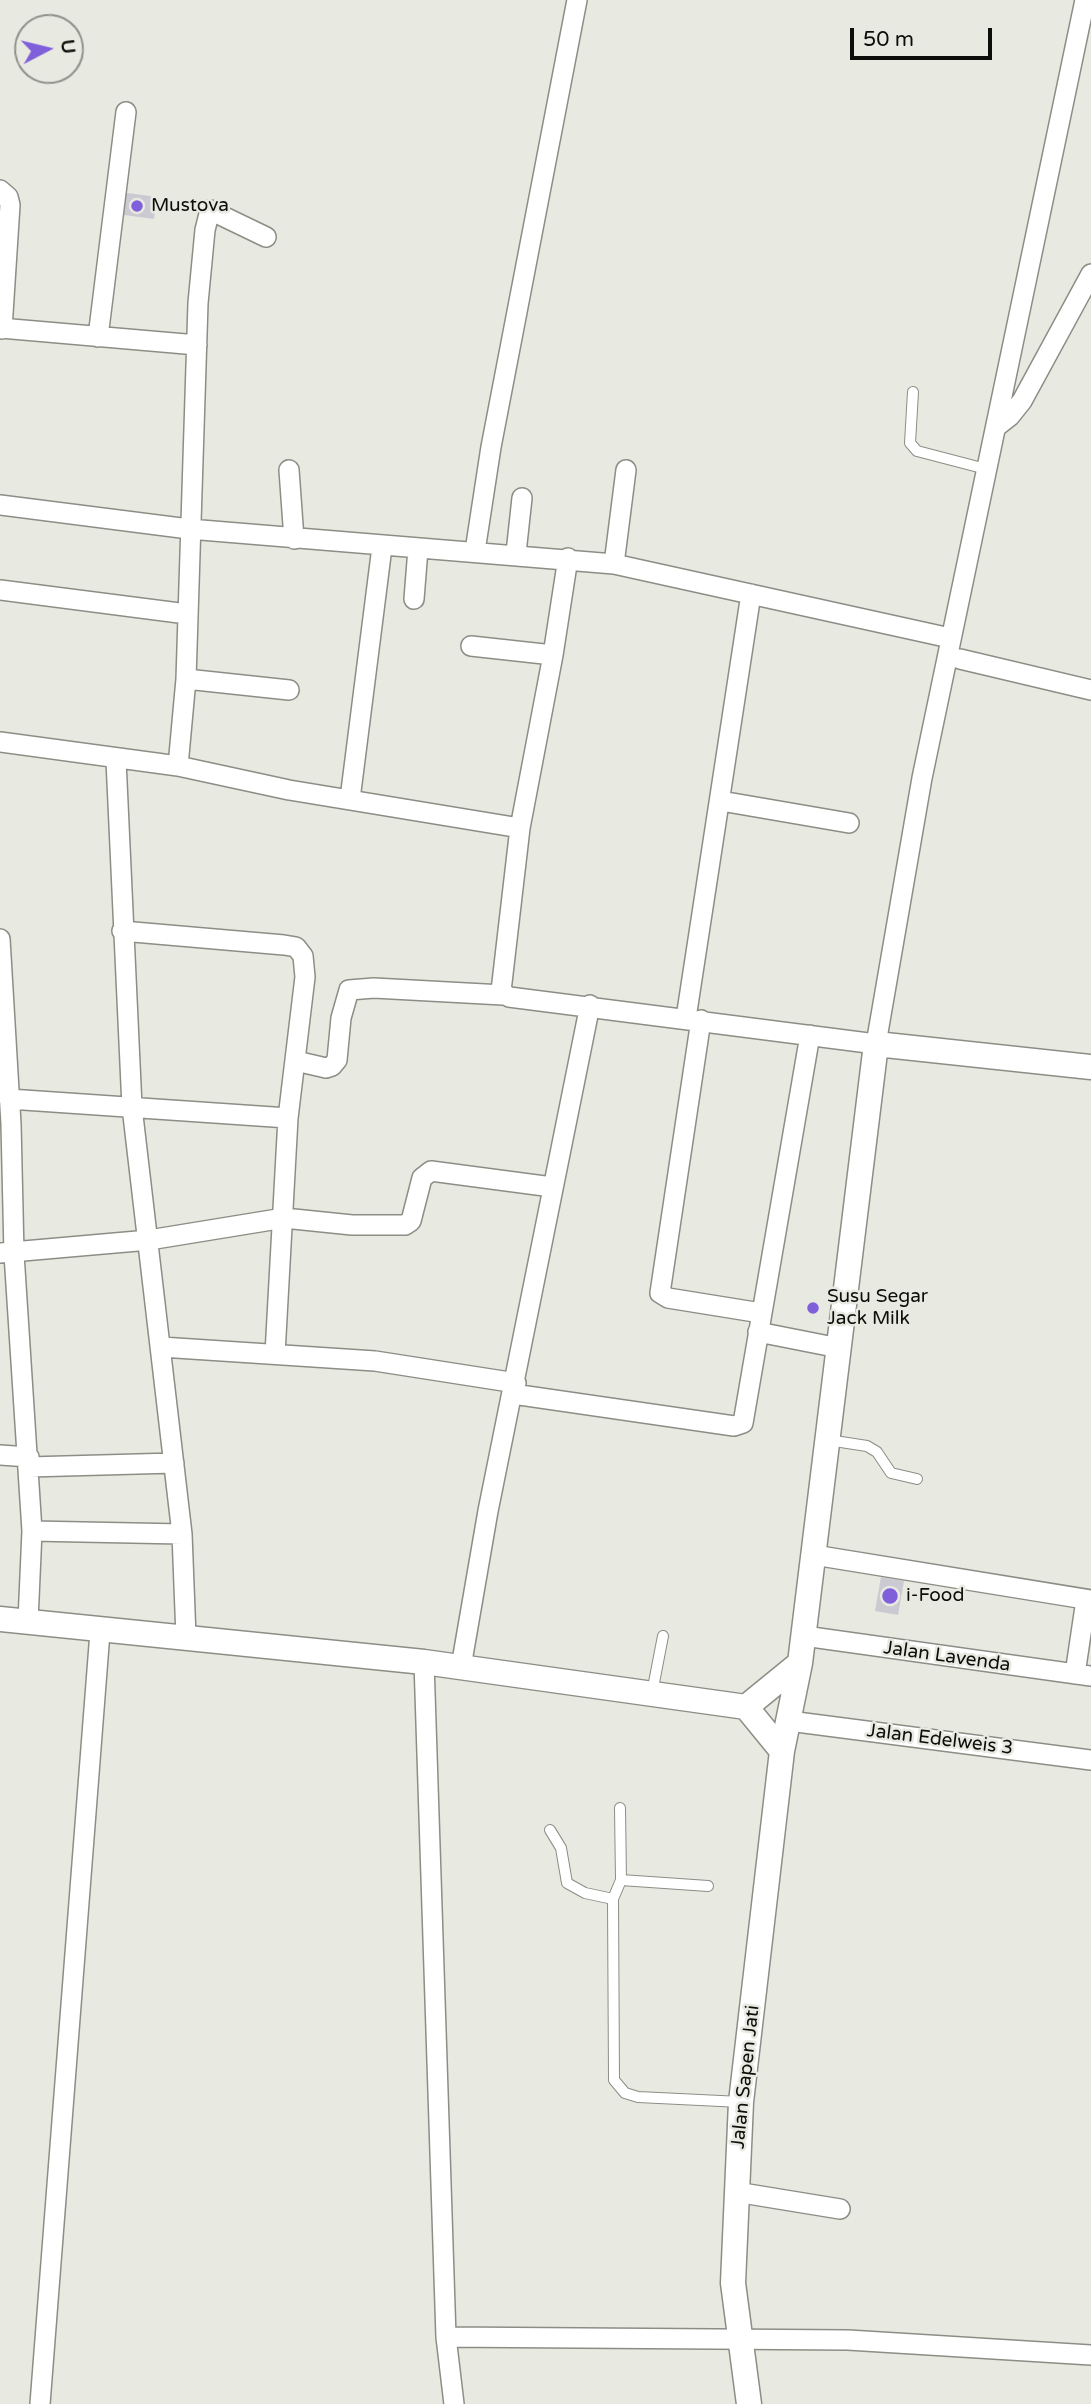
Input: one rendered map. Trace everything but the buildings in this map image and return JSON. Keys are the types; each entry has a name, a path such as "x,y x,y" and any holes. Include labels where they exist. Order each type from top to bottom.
{"street":[{"path":"475,551 493,435 577,0"},
{"path":"876,1044 950,638 1085,0"},
{"path":"98,337 127,112"},
{"path":"0,190 8,197 10,205 1,329 197,345"},
{"path":"178,766 186,679 189,529 200,270 210,210 266,237"},
{"path":"996,427 1010,416 1022,401 1091,274"},
{"path":"289,470 294,539"},
{"path":"614,564 626,470"},
{"path":"516,553 522,498"},
{"path":"0,505 189,529 382,547 516,553 614,564 950,638"},
{"path":"350,799 382,547"},
{"path":"414,599 418,549"},
{"path":"503,995 500,980 520,828 553,655 568,558"},
{"path":"0,590 187,614"},
{"path":"751,594 721,801 701,910 693,1019 660,1293 668,1298 760,1322 839,1348"},
{"path":"471,646 553,655"},
{"path":"960,659 1091,690"},
{"path":"186,679 289,690"},
{"path":"0,742 116,760 178,766 289,790 520,828"},
{"path":"116,760 132,1107 182,1534 186,1637"},
{"path":"721,801 849,823"},
{"path":"122,931 296,947 303,956 305,977 288,1118 275,1353"},
{"path":"0,939 9,1099 5,1124 7,1254 29,1462 32,1531 28,1621"},
{"path":"296,1061 326,1068 332,1066 337,1060 345,999 349,990 374,988 503,995 876,1044 1091,1067"},
{"path":"461,1667 488,1511 590,1005"},
{"path":"162,1347 375,1362 514,1389 738,1426 744,1419 810,1035"},
{"name":"Jalan Sapen Jati","path":"749,2404 733,2283 741,2102 782,1751 800,1663 876,1044"},
{"path":"9,1099 288,1118"},
{"path":"7,1254 149,1240 284,1218 352,1225 408,1224 422,1178 431,1171 552,1187"},
{"path":"0,1455 29,1462 174,1463"},
{"path":"32,1531 182,1534"},
{"path":"814,1555 1088,1600 1083,1675"},
{"path":"0,1619 100,1632 186,1637 424,1662 746,1707 782,1751"},
{"path":"40,2404 100,1632"},
{"name":"Jalan Lavenda","path":"803,1636 1083,1675"},
{"path":"424,1662 446,2337 454,2404"},
{"path":"746,1707 800,1663"},
{"name":"Jalan Edelweis 3","path":"789,1721 1091,1760"},
{"path":"736,2192 840,2209"},
{"path":"446,2337 848,2340 1091,2355"}],"lane":[{"path":"912,392 910,443 917,452 986,469"},
{"path":"827,1440 867,1446 877,1451 891,1473 917,1479"},
{"path":"652,1694 663,1636"},
{"path":"620,1808 621,1880 613,1899 614,2080 625,2093 638,2097 741,2102"},
{"path":"550,1830 561,1847 567,1883 585,1893 613,1899"},
{"path":"621,1880 708,1886"}],"place":[{"name":"Mustova","path":"137,206"},
{"name":"Susu Segar Jack Milk","path":"813,1308"},
{"name":"i-Food","path":"890,1596"}]}
